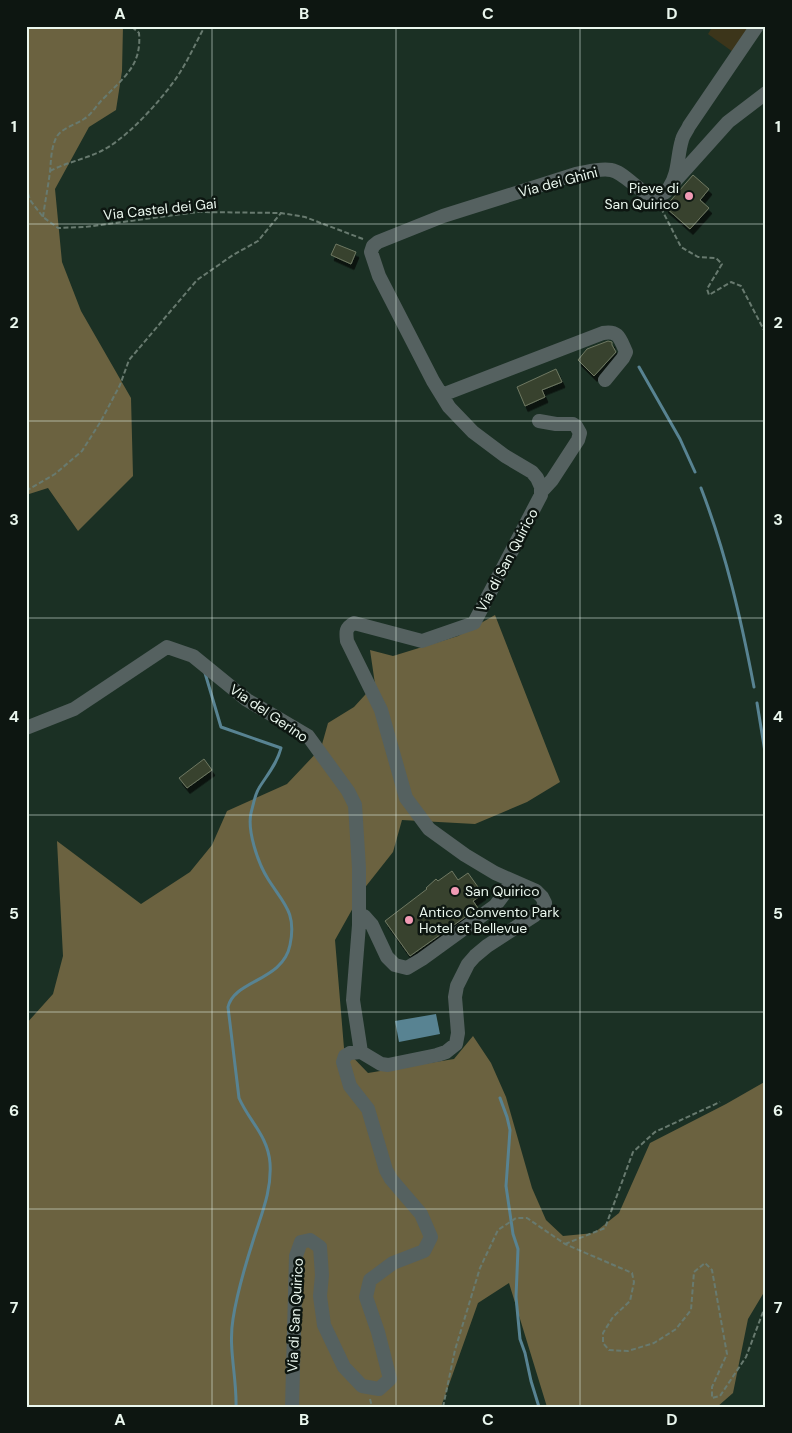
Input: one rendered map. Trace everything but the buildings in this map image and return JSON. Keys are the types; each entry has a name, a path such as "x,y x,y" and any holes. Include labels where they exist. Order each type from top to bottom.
{"street":[{"path":"664,192 677,172 682,140 689,126 758,26"},
{"path":"664,192 728,122 766,94"},
{"name":"Via dei Ghini","path":"375,244 443,216 576,174 598,169 612,170 626,177 646,194 653,196 664,192"},
{"name":"Via di San Quirico","path":"292,1407 296,1256 301,1242 310,1240 320,1247 322,1275 320,1296 324,1325 336,1353 344,1367 362,1386 379,1390 390,1379 378,1332 366,1297 370,1280 393,1263 424,1251 430,1238 421,1214 391,1179 386,1170 368,1109 350,1086 343,1062 345,1056 350,1053 360,1052 381,1064 388,1065 446,1052 456,1044 458,1033 455,997 457,986 468,964 487,946 535,915 544,903 542,897 536,891 495,873 428,829 406,798 381,710 347,641 346,632 348,626 354,623 422,640 474,623 542,495 541,487 532,472 505,456 473,432 449,407 433,381 379,276 371,252 375,244"},
{"path":"442,395 602,333 610,332 619,337 626,352 605,380"},
{"path":"539,421 572,424 580,432 578,440 563,464 541,492"},
{"name":"Via del Gerino","path":"26,728 74,709 167,647 194,656 247,700 308,736 348,791 354,805 359,868 359,915 353,1000 360,1052"},
{"path":"359,915 364,916 372,925 387,957 395,965 407,968 495,906 504,894 509,880"}],"path":[{"path":"43,217 51,155 56,137 86,118 123,80 137,57 140,44 139,33 131,26"},
{"path":"50,171 96,153 110,146 127,133 175,80 205,26"},
{"name":"Via Castel dei Gai","path":"26,186 30,200 43,217 58,228 85,227 198,212 281,213 305,217 375,244"},
{"path":"664,192 662,210 681,247 698,257 716,258 722,264 707,289 710,295 731,282 741,286 766,334"},
{"path":"26,491 55,474 82,451 120,385 130,360 197,280 233,255 258,241 281,213"},
{"path":"565,1244 604,1228 633,1152 655,1132 720,1102"},
{"path":"444,1407 458,1341 480,1268 498,1230 516,1218 527,1218 565,1244 632,1273 634,1282 630,1301 613,1317 603,1333 602,1343 609,1350 628,1351 654,1343 676,1329 690,1310 694,1272 705,1264 712,1270 727,1354 712,1387 712,1398 720,1396 746,1357 766,1304"}],"shaded area":[{"path":"26,26 123,26 122,71 116,110 89,127 55,189 62,262 81,311 131,398 133,476 78,531 48,488 26,495"},
{"path":"713,26 751,26 733,52 708,34"},
{"path":"495,615 560,782 527,802 475,824 402,820 393,852 363,890 335,940 344,1048 368,1073 454,1059 473,1036 491,1063 506,1097 532,1188 546,1220 563,1236 594,1233 619,1213 650,1143 766,1081 766,1289 748,1319 733,1393 717,1407 547,1407 509,1283 478,1303 441,1407 26,1407 26,1024 53,994 63,956 57,841 141,904 190,872 212,845 227,811 287,784 321,748 328,723 354,707 375,684 370,650 393,656 458,636"}],"water":[{"path":"436,1014 440,1034 399,1042 395,1021"}],"waterway":[{"path":"639,367 680,439 695,472"},
{"path":"701,488 732,586 754,687"},
{"path":"205,673 221,727 281,748 274,764 256,793 250,820 254,847 268,879 287,909 292,924 292,934 286,957 269,973 239,991 232,998 228,1007 239,1098 266,1145 270,1163 268,1193 250,1250 233,1319 232,1352 236,1407"},
{"path":"757,703 766,758"},
{"path":"500,1098 510,1130 506,1186 513,1234 518,1249 516,1297 520,1339 539,1407"}],"place":[{"name":"Pieve di San Quirico","path":"689,196"},
{"name":"San Quirico","path":"455,891"},
{"name":"Antico Convento Park Hotel et Bellevue","path":"409,920"}]}
